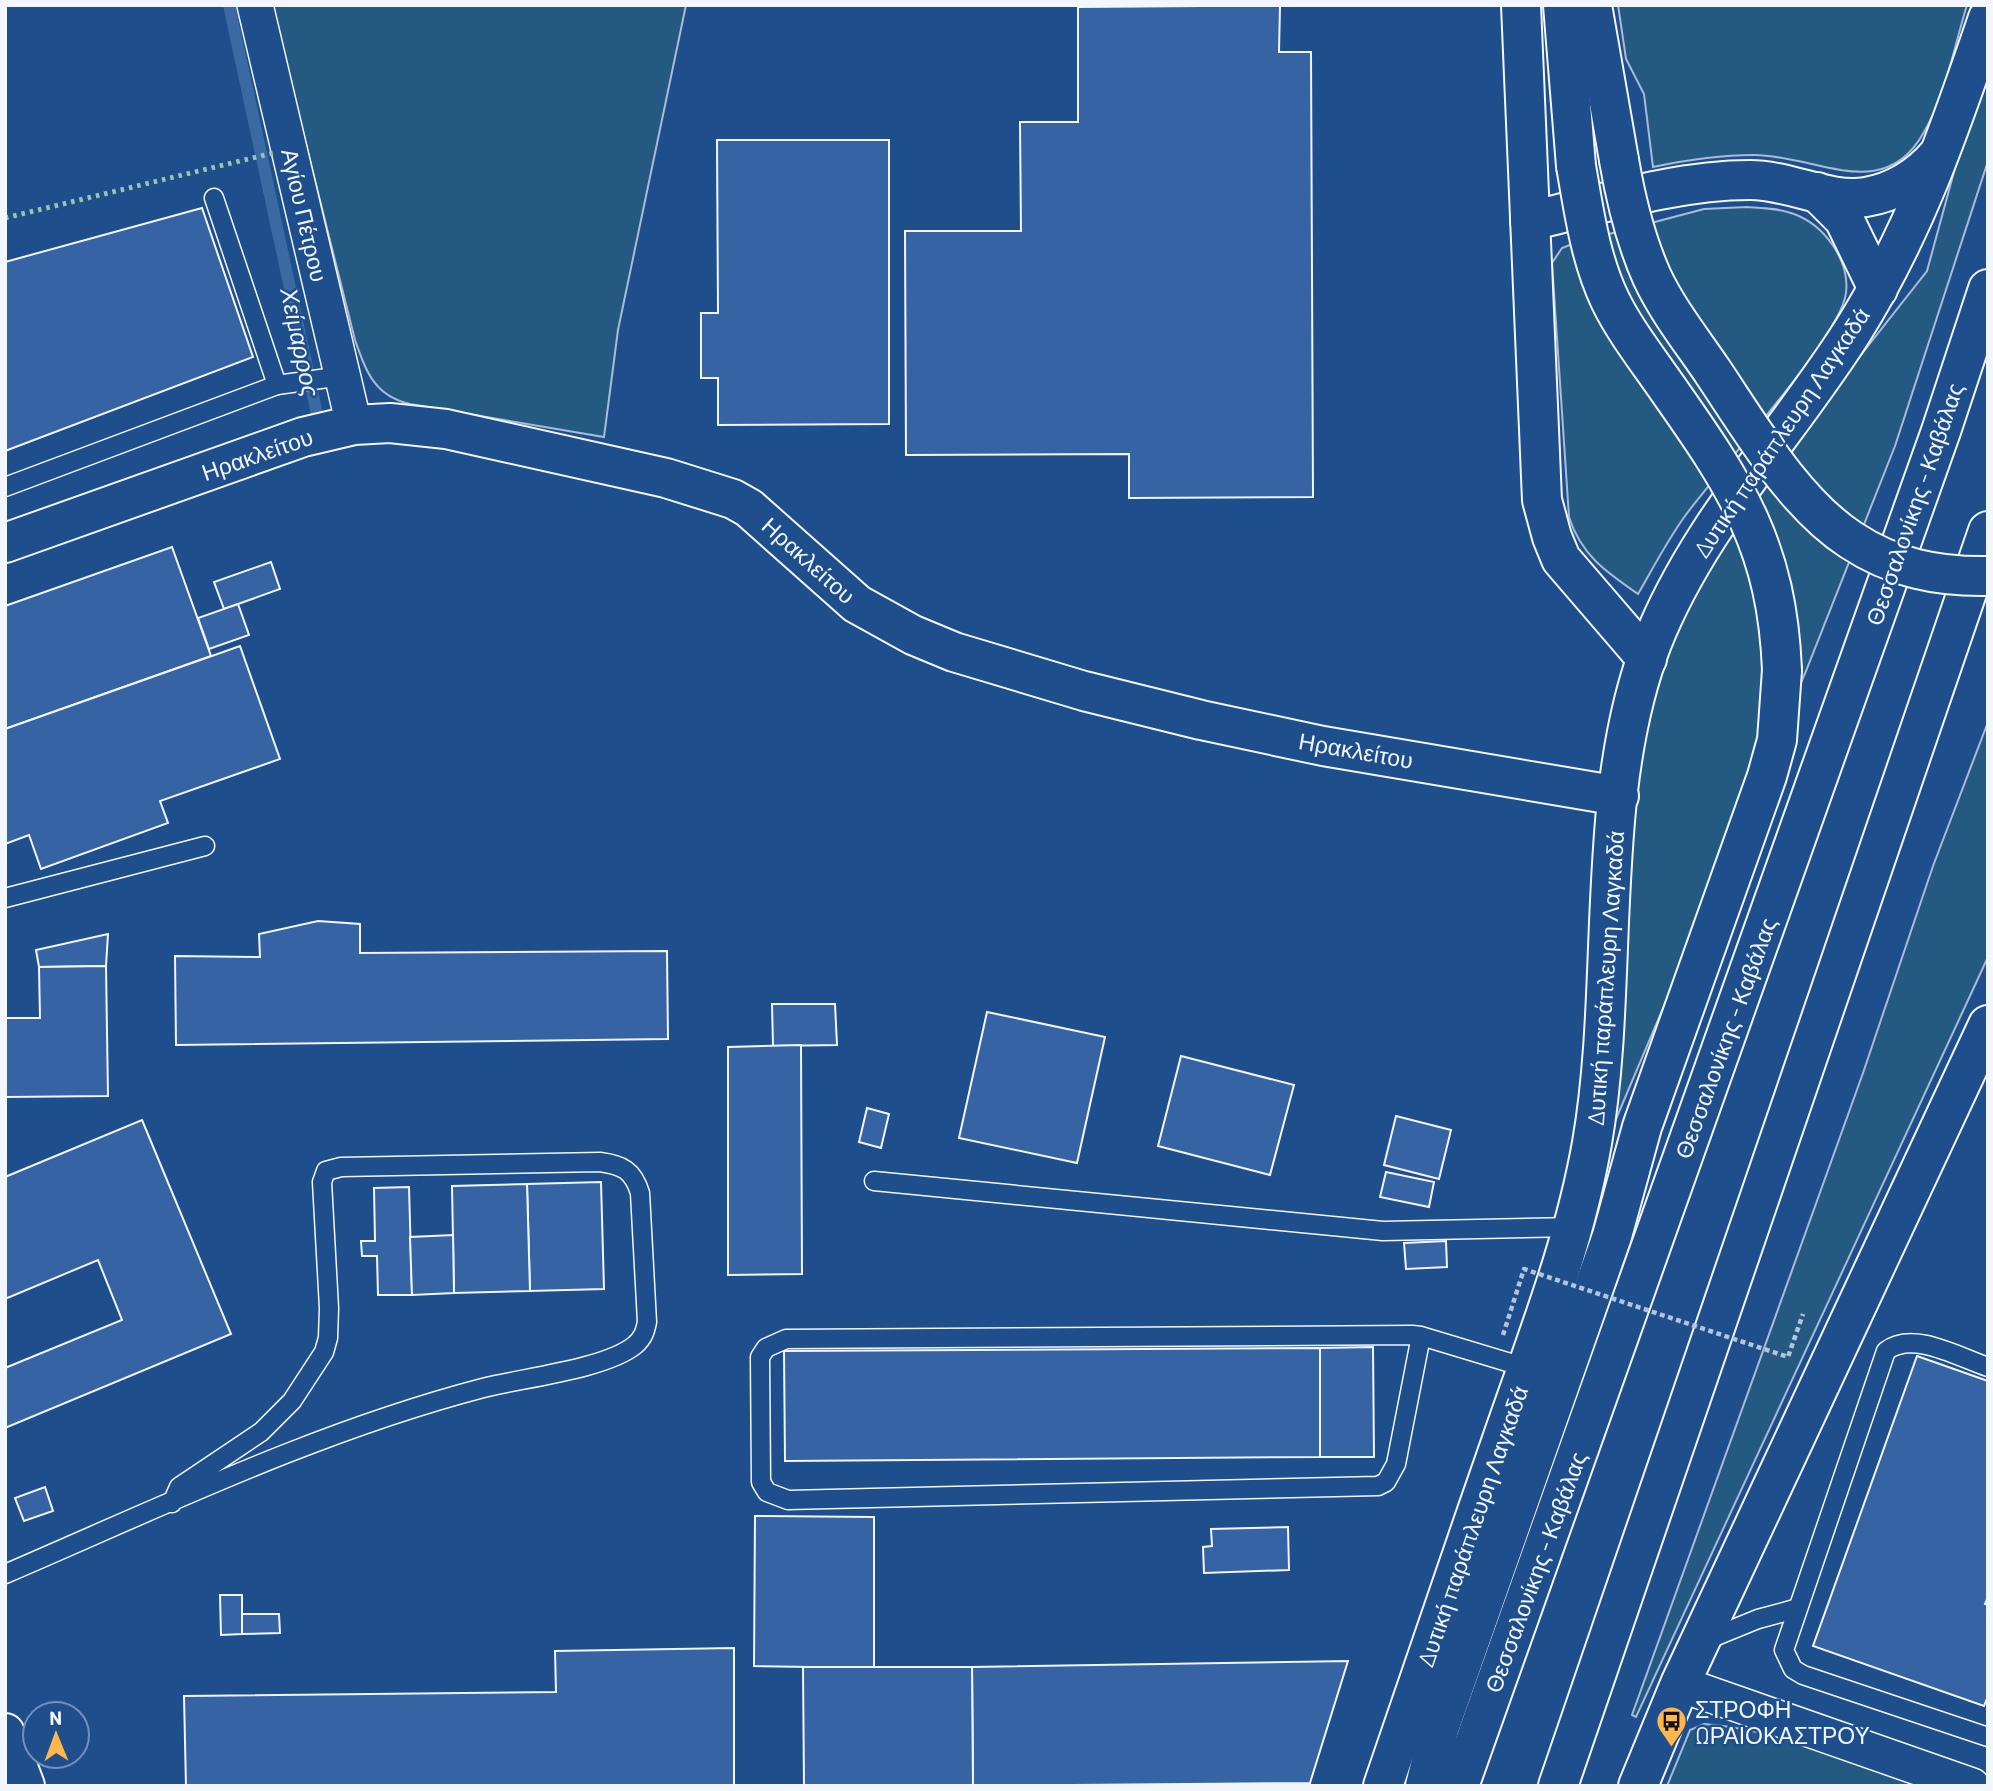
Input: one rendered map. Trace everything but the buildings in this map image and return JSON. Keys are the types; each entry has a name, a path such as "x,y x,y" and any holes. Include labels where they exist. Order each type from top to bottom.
{"main road":[{"path":"1521,5 1539,463 1548,525 1561,559 1647,659"},
{"path":"1425,1786 1438,1729 1612,1236 1642,1127 1767,776 1777,740 1782,670 1780,625 1774,589 1749,519 1722,466 1611,301 1595,263 1576,166 1563,5"},
{"path":"1592,5 1632,223 1659,291 1720,383 1807,502 1851,540 1887,559 1927,573 1988,576"},
{"name":"Δυτική παράπλευρη Λαγκαδά","path":"1383,1786 1573,1227 1592,1143 1603,1062 1619,796 1629,720 1647,659 1671,600 1699,550 1756,464 1838,353 1878,289 1915,218 1988,18"},
{"path":"1856,198 1895,189 1921,171 1941,152"},
{"path":"1530,221 1717,182 1777,182 1856,198 1895,215 1915,218"},
{"path":"1817,192 1844,219 1878,289"},
{"name":"Θεσσαλονίκης - Καβάλας","path":"1460,1786 1941,430 1988,289"},
{"name":"Ηρακλείτου","path":"5,543 303,437 354,425 390,423 446,429 666,478 733,499 761,517 857,604 913,635 995,666 1188,717 1310,743 1619,796"},
{"path":"1558,1786 1988,531"},
{"path":"1638,1786 1680,1684 1988,1025"},
{"path":"5,1733 25,1786"}],"street":[{"name":"Αγίου Πέτρου","path":"255,5 354,425"},
{"path":"1680,1684 1972,1786"}],"lane":[{"path":"214,198 277,385"},
{"path":"5,487 277,385 342,376"},
{"path":"5,898 205,845"},
{"path":"5,1574 371,1423 484,1388 608,1358 635,1345 644,1334 646,1322 640,1193 635,1178 621,1166 600,1162 341,1167 326,1171 322,1182 329,1318 324,1352 292,1401 261,1432 179,1487 172,1503"},
{"path":"874,1181 1383,1231 1573,1227"},
{"path":"1421,1336 1396,1464 1386,1482 1378,1486 788,1500 767,1492 761,1482 758,1368 766,1348 775,1341 1421,1336 1527,1368"},
{"path":"1988,1367 1917,1343 1894,1345 1886,1351 1795,1609 1784,1650 1793,1669 1988,1737"},
{"path":"1700,1642 1758,1619 1795,1609"}],"path":[{"path":"1503,1335 1524,1269 1788,1357 1803,1314"}],"shaded area":[{"path":"271,5 686,5 618,330 604,437 410,404 388,395 373,381 355,340"},
{"path":"1618,5 1967,5 1944,86 1924,132 1908,154 1889,166 1869,171 1847,171 1754,155 1703,158 1653,167 1644,94 1626,59"},
{"path":"1988,47 1988,161 1895,446 1806,671 1605,1145 1620,918 1648,683 1726,526 1927,271"},
{"path":"1747,207 1788,212 1815,226 1833,245 1839,256 1844,268 1846,293 1839,313 1824,340 1685,516 1638,594 1596,562 1580,542 1569,517 1552,263 1562,248 1575,243 1704,209"},
{"path":"1988,722 1988,957 1636,1717 1632,1715 1863,1073 1933,866"},
{"path":"1704,1724 1786,1739 1919,1786 1667,1786 1690,1730"}],"waterway":[{"name":"Χείμαρρος","path":"229,5 318,419 312,428"}],"hedge":[{"path":"5,218 273,153 272,149"}],"place":[{"name":"ΣΤΡΟΦΗ ΩΡΑΙΟΚΑΣΤΡΟΥ","path":"1672,1749"}]}
